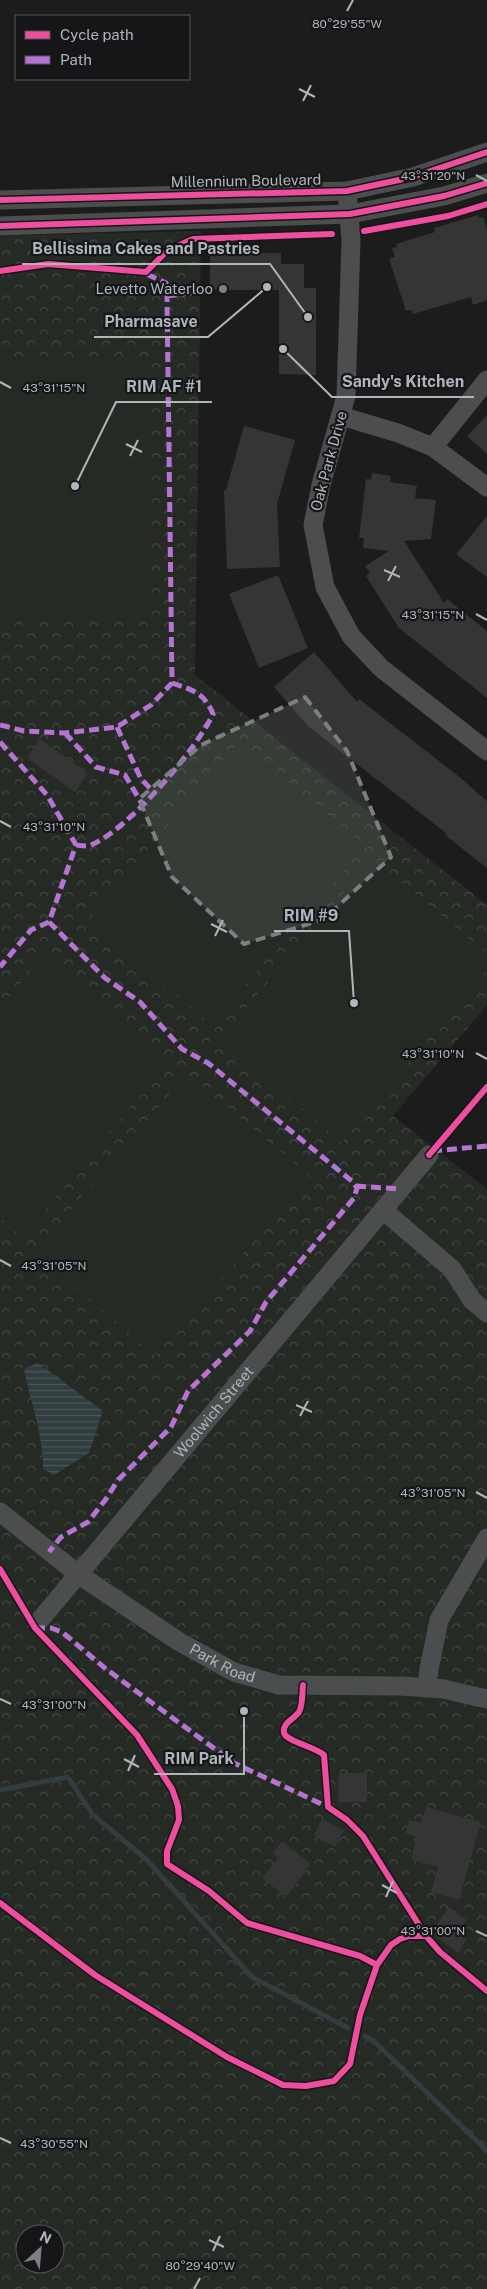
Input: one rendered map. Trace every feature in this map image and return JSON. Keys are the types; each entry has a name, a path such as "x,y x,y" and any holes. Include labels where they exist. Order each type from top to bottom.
{"street":[{"name":"Millennium Boulevard","path":"0,200 347,191 413,177 487,152"},
{"path":"0,226 350,214 444,196 487,183"},
{"name":"Oak Park Drive","path":"347,191 350,214 346,396 321,485 313,525 325,587 351,636 381,668 487,751"},
{"path":"434,447 487,380"},
{"path":"341,416 398,433 434,447 487,487"},
{"name":"Woolwich Street","path":"40,1620 429,1155"},
{"path":"383,1210 452,1269 472,1300 487,1313"},
{"name":"Park Road","path":"0,1512 78,1574 178,1641 234,1672 279,1685 400,1686 443,1689 487,1699"},
{"path":"427,1688 439,1620 487,1538"}],"highlighted area":[{"path":"305,697 347,751 391,857 324,919 244,944 172,877 139,799 201,745"}],"green space":[{"path":"201,231 195,675 487,905 487,1005 393,1116 487,1189 487,2289 0,2289 0,236"},
{"path":"0,357 148,358 150,615 0,614"},
{"path":"240,741 365,846 211,1024 89,920"},
{"path":"372,859 487,953 487,968 342,1142 221,1038"},
{"path":"45,953 169,1059 23,1236 0,1217 0,1009"},
{"path":"187,1074 310,1176 155,1355 35,1252"}],"shaded area":[{"path":"38,1363 103,1411 89,1453 54,1475 43,1469 39,1432 24,1369"}],"building":[{"path":"478,215 479,218 483,217 487,229 487,300 473,305 471,297 413,314 412,310 406,311 389,259 395,257 392,248 397,247 396,244 435,232 434,228"},
{"path":"210,253 281,253 281,264 304,264 304,288 316,288 316,375 279,374 279,290 210,290"},
{"path":"487,415 487,454 467,436"},
{"path":"244,426 295,440 277,504 280,567 227,569 224,490 226,490"},
{"path":"372,473 391,476 390,482 417,486 415,498 436,500 431,539 404,541 444,603 447,599 487,631 487,698 399,628 366,576 370,573 365,566 389,551 363,548 364,538 359,538 366,479 371,480"},
{"path":"487,516 487,577 457,555 457,553"},
{"path":"278,575 308,648 259,668 229,594"},
{"path":"314,652 357,702 359,699 457,775 487,801 487,868 445,835 446,833 309,727 274,687"},
{"path":"40,739 88,773 75,792 27,758"},
{"path":"339,1773 367,1773 367,1802 338,1802"},
{"path":"426,1807 481,1822 459,1900 431,1892 438,1867 411,1859 417,1837 405,1833 409,1820 421,1823"},
{"path":"322,1819 344,1830 335,1847 314,1835"},
{"path":"282,1841 311,1864 286,1897 262,1878 278,1858 273,1853"},
{"path":"449,1907 467,1920 458,1933 467,1939 458,1953 431,1933"}],"waterway":[{"path":"0,1790 68,1777 92,1814 147,1860 252,1977 348,2028"},
{"path":"365,2036 375,2042 487,2151"}],"marked path":[{"path":"0,725 24,731 65,733 117,727 151,705 172,683 167,296 166,283 142,272"},
{"path":"167,296 197,292"},
{"path":"76,845 91,845 106,837 141,806 160,787 192,748 213,714 201,696 172,683"},
{"path":"117,727 141,779 155,793"},
{"path":"65,733 96,767 125,775 142,804"},
{"path":"0,742 47,795 76,845 49,922 31,930 0,967"},
{"path":"49,922 105,978 140,1002 182,1049 208,1063 353,1182 357,1188 354,1198 266,1302 250,1331 188,1391 171,1427 118,1480 88,1522 61,1537 49,1552"},
{"path":"432,1151 487,1146"},
{"path":"356,1186 401,1189"},
{"path":"35,1628 51,1628 62,1632 106,1669 234,1763 328,1807"}],"cycle path":[{"path":"0,200 347,191 413,177 487,152"},
{"path":"0,226 350,214 444,196 487,183"},
{"path":"364,231 448,216 487,204"},
{"path":"0,271 48,264 146,272 168,250 193,239 332,234"},
{"path":"429,1155 487,1087"},
{"path":"0,1569 35,1628 137,1735 172,1789 178,1806 179,1820 167,1851 167,1864 209,1891 247,1923 360,1956 377,1965"},
{"path":"303,1685 302,1702 299,1712 285,1726 284,1733 290,1739 324,1755 328,1807 347,1820 363,1836 426,1936 440,1952 487,1991"},
{"path":"0,1903 95,1975 227,2057 283,2085 306,2086 334,2081 350,2064 360,2015 377,1965 391,1945 400,1939 409,1936 426,1936"}],"place":[{"name":"Pharmasave","path":"267,287"},
{"name":"Levetto Waterloo","path":"223,289"},
{"name":"Bellissima Cakes and Pastries","path":"308,317"},
{"name":"Sandy's Kitchen","path":"283,349"},
{"name":"RIM AF #1","path":"75,486"},
{"name":"RIM #9","path":"354,1003"},
{"name":"RIM Park","path":"244,1711"}]}
